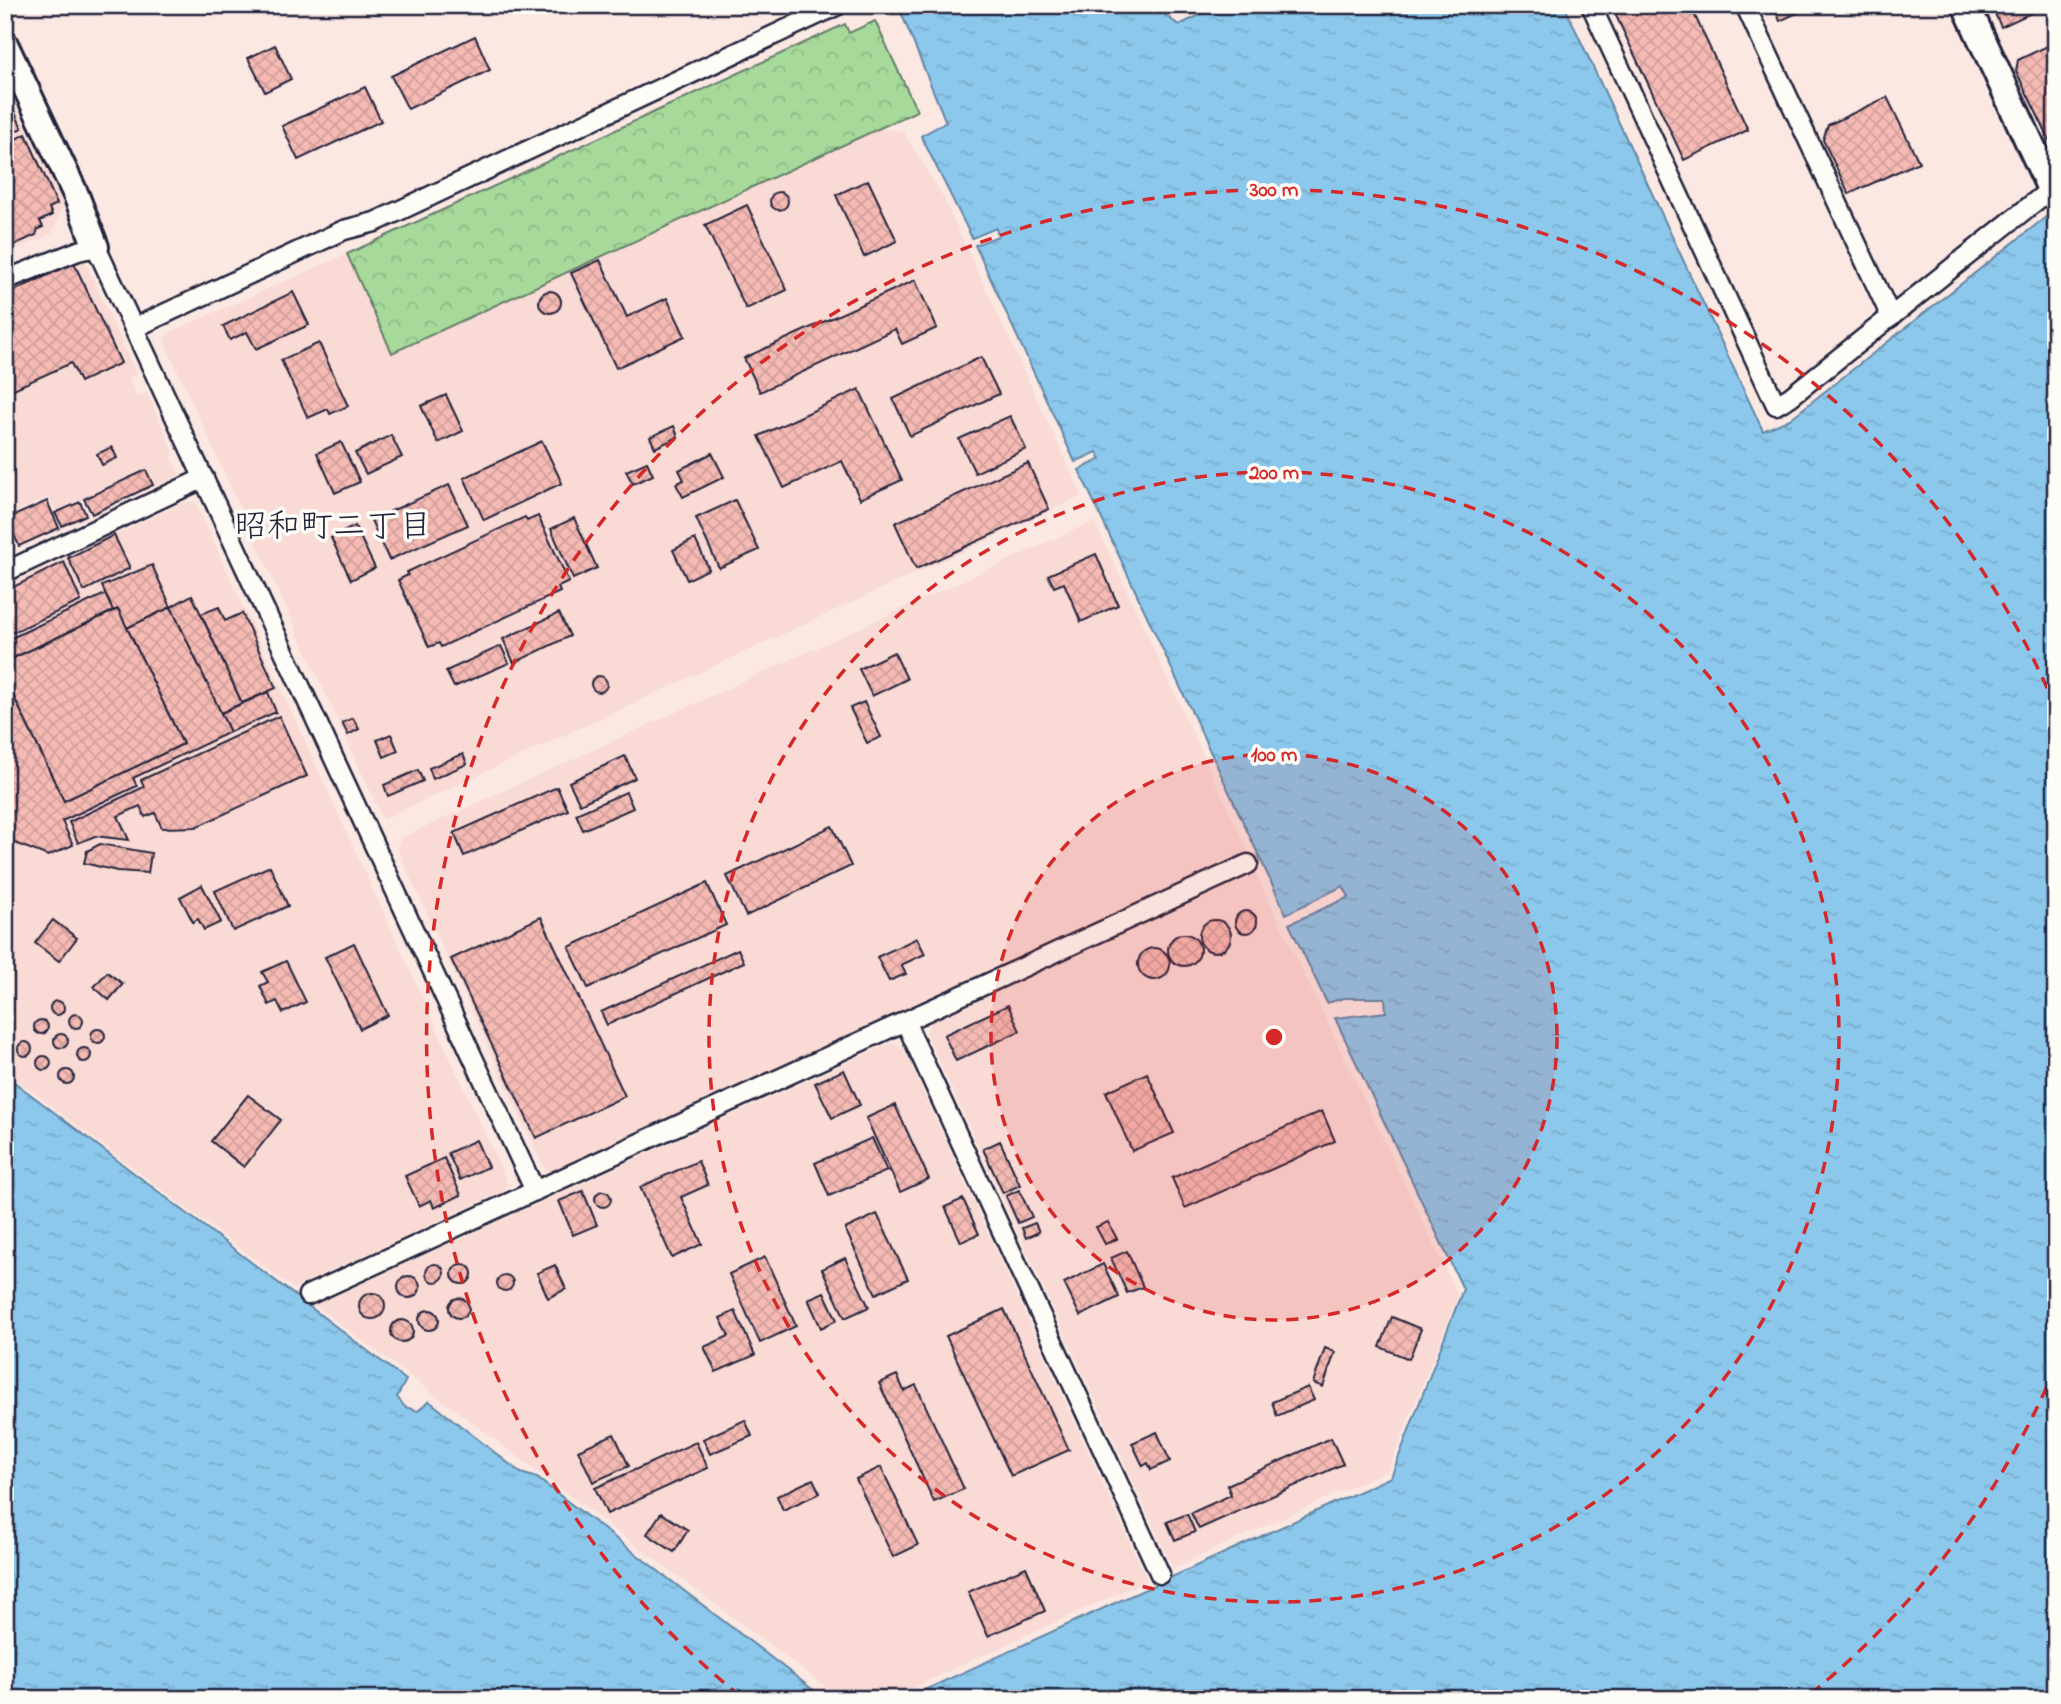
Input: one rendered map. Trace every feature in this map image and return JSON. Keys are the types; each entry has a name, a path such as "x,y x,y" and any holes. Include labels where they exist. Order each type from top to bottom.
{"main road":[{"path":"1966,5 2053,187"}],"street":[{"path":"134,328 344,230 375,222 819,9 838,5"},
{"path":"1591,5 1776,405 2053,187"},
{"path":"1745,5 1891,317"},
{"path":"5,44 76,195 96,247 535,1191"},
{"path":"5,280 78,251 96,247"},
{"path":"5,572 204,478"},
{"path":"308,1295 1248,864"},
{"path":"905,1021 1160,1574"}],"shaded area":[{"path":"5,84 63,205 52,234 5,253"},
{"path":"876,129 903,131 943,197 1082,496 383,819 164,341 168,333 347,254 393,353"},
{"path":"83,257 136,374 128,378 137,398 147,393 174,454 171,456 179,475 154,487 145,469 55,511 48,497 5,517 5,287"},
{"path":"185,502 195,502 508,1184 504,1191 293,1288 5,1071 5,586"},
{"path":"1094,521 1248,851 553,1171 544,1168 397,848 401,838"},
{"path":"1256,874 1458,1295 1388,1470 1173,1568 926,1033 930,1022"},
{"path":"890,1043 902,1046 1147,1580 888,1699 842,1699 315,1305"}],"green space":[{"path":"875,21 917,111 392,353 347,254 845,24 849,33"}],"water":[{"path":"898,5 1151,5 1179,25 1221,5 1564,5 1763,431 1790,419 2056,209 2056,1699 905,1699 1391,1477 1463,1289 1335,1018 1386,1012 1385,998 1344,998 1327,1003 1289,924 1349,897 1343,886 1286,914 1079,470 1101,459 1097,452 1075,462 975,245 998,236 996,228 972,238 921,136 946,122"},
{"path":"5,1075 406,1380 397,1397 405,1407 418,1411 429,1401 521,1473 537,1478 825,1699 5,1699"}],"building":[{"path":"1611,5 1690,5 1748,130 1684,160"},
{"path":"1773,5 1814,5 1780,21"},
{"path":"1991,5 2048,5 2001,27"},
{"path":"475,36 490,70 408,109 391,76"},
{"path":"2056,42 2056,153 2016,71 2018,60"},
{"path":"275,45 291,79 265,92 248,58"},
{"path":"365,87 381,121 298,160 282,126"},
{"path":"5,91 22,128 5,136"},
{"path":"1887,97 1919,162 1849,194 1823,140 1828,125"},
{"path":"26,134 57,204 49,208 52,215 40,221 43,227 38,229 36,235 5,249 5,144"},
{"path":"868,180 897,241 864,257 836,195"},
{"path":"779,192 785,195 788,201 785,207 779,210 773,207 770,201 773,195"},
{"path":"747,205 787,290 746,309 705,225"},
{"path":"600,260 627,317 667,298 685,336 616,368 571,273"},
{"path":"74,263 121,363 80,382 71,363 5,393 5,295"},
{"path":"915,280 937,328 902,344 895,329 760,392 744,358"},
{"path":"550,291 558,294 561,302 558,310 550,313 542,310 539,302 542,294"},
{"path":"293,292 309,325 256,349 247,332 230,340 223,326"},
{"path":"319,343 348,406 330,414 328,409 308,418 281,360"},
{"path":"981,357 999,394 910,436 893,399"},
{"path":"859,389 902,480 860,499 842,461 784,488 759,436"},
{"path":"446,395 463,431 438,443 421,406"},
{"path":"1010,416 1026,449 975,473 959,439"},
{"path":"674,426 678,437 655,448 650,437"},
{"path":"391,435 402,457 366,474 355,453"},
{"path":"542,441 562,483 484,520 464,478"},
{"path":"341,442 360,482 335,493 317,453"},
{"path":"112,447 117,458 102,465 97,454"},
{"path":"712,453 724,477 683,497 676,484 684,480 679,470"},
{"path":"647,462 653,475 633,484 626,471"},
{"path":"1028,463 1049,509 916,569 895,523"},
{"path":"146,470 153,485 92,514 84,499"},
{"path":"449,485 468,525 389,560 371,520"},
{"path":"735,500 759,550 719,568 696,518"},
{"path":"47,501 59,528 19,546 7,519"},
{"path":"80,502 86,515 62,526 55,513"},
{"path":"538,516 569,582 558,587 560,592 441,647 439,643 429,647 398,580 408,575 407,572 525,517 527,521"},
{"path":"574,518 597,568 573,579 551,529"},
{"path":"355,526 375,568 351,580 331,538"},
{"path":"114,535 130,568 84,591 68,558"},
{"path":"695,539 709,569 687,580 673,550"},
{"path":"1096,554 1118,605 1081,622 1064,583 1054,587 1048,575"},
{"path":"64,562 81,601 5,636 5,591"},
{"path":"152,565 171,607 127,628 118,609 113,611 102,586"},
{"path":"105,594 113,611 5,662 5,641"},
{"path":"192,595 242,703 221,713 171,607"},
{"path":"171,607 230,732 133,778 137,786 62,821 73,845 48,856 7,840 5,678 64,801 183,744 127,628"},
{"path":"219,607 225,621 242,613 276,688 242,703 201,614"},
{"path":"118,609 183,744 64,801 5,678 5,662"},
{"path":"559,613 570,636 514,663 503,639"},
{"path":"501,646 509,663 454,687 446,671"},
{"path":"894,652 907,679 872,696 859,669"},
{"path":"596,676 602,676 607,684 605,690 596,692 591,687 591,681"},
{"path":"268,692 276,712 230,732 221,713"},
{"path":"864,702 881,737 867,743 850,708"},
{"path":"279,716 307,776 196,827 162,828 155,813 145,817 140,806 118,816 129,840 95,836 78,843 69,822 144,787 141,780"},
{"path":"353,718 359,729 348,735 342,723"},
{"path":"391,734 398,751 384,757 377,740"},
{"path":"463,754 467,764 433,779 429,768"},
{"path":"625,756 635,778 580,804 569,782"},
{"path":"418,770 423,781 388,796 384,785"},
{"path":"557,787 568,810 464,856 454,833"},
{"path":"626,792 633,808 583,830 576,814"},
{"path":"832,826 851,866 746,916 727,876"},
{"path":"100,844 151,853 148,873 117,871 84,863 87,851"},
{"path":"270,866 288,906 233,931 215,891"},
{"path":"707,883 726,925 588,988 569,947"},
{"path":"202,885 221,922 204,930 198,919 193,922 180,897"},
{"path":"1242,911 1250,911 1257,918 1257,926 1250,933 1242,933 1235,926 1235,918"},
{"path":"541,917 625,1096 536,1138 451,959"},
{"path":"53,920 77,938 59,961 35,943"},
{"path":"1215,920 1226,925 1231,936 1226,947 1215,952 1204,947 1199,936 1204,925"},
{"path":"1184,934 1195,939 1200,950 1195,961 1184,966 1173,961 1168,950 1173,939"},
{"path":"917,938 925,954 901,965 906,974 889,981 877,957"},
{"path":"354,943 388,1015 360,1029 325,957"},
{"path":"1154,948 1165,953 1170,964 1165,975 1154,980 1143,975 1138,964 1143,953"},
{"path":"738,949 744,962 607,1025 601,1012"},
{"path":"286,961 306,1002 283,1013 277,1001 269,1005 260,986 268,982 262,972"},
{"path":"107,972 123,984 109,1000 94,987"},
{"path":"57,1001 62,1003 62,1013 57,1015 52,1013 50,1008 52,1003"},
{"path":"1008,1005 1020,1031 956,1061 944,1035"},
{"path":"76,1014 81,1016 81,1026 76,1028 71,1026 69,1021 71,1016"},
{"path":"41,1020 46,1022 46,1032 41,1034 36,1032 34,1027 36,1022"},
{"path":"98,1029 103,1031 103,1041 98,1043 93,1041 91,1036 93,1031"},
{"path":"61,1034 66,1036 66,1046 61,1048 56,1046 54,1041 56,1036"},
{"path":"25,1042 30,1044 30,1054 25,1056 20,1054 18,1049 20,1044"},
{"path":"84,1048 89,1050 89,1060 84,1062 79,1060 77,1055 79,1050"},
{"path":"44,1056 49,1058 49,1068 44,1070 39,1068 37,1063 39,1058"},
{"path":"67,1070 72,1072 72,1082 67,1084 62,1082 60,1077 62,1072"},
{"path":"844,1070 860,1105 832,1118 815,1083"},
{"path":"1147,1073 1174,1133 1132,1151 1106,1092"},
{"path":"248,1095 281,1120 244,1167 211,1141"},
{"path":"895,1105 929,1179 900,1192 866,1118"},
{"path":"1322,1111 1335,1141 1185,1208 1172,1178"},
{"path":"872,1138 887,1171 829,1196 815,1163"},
{"path":"476,1140 488,1167 460,1180 448,1153"},
{"path":"1000,1141 1020,1185 1003,1193 983,1149"},
{"path":"444,1158 461,1195 434,1208 431,1200 419,1206 405,1176"},
{"path":"698,1161 708,1185 681,1197 702,1244 672,1258 640,1187"},
{"path":"1019,1190 1032,1217 1018,1223 1006,1196"},
{"path":"583,1191 597,1225 573,1235 559,1201"},
{"path":"603,1191 611,1199 603,1207 595,1199"},
{"path":"963,1199 979,1234 961,1242 945,1207"},
{"path":"877,1214 908,1279 876,1294 845,1229"},
{"path":"1108,1222 1117,1239 1105,1244 1096,1227"},
{"path":"1035,1223 1039,1232 1026,1238 1022,1228"},
{"path":"1127,1251 1143,1287 1127,1293 1111,1258"},
{"path":"765,1257 796,1326 760,1343 729,1274"},
{"path":"845,1258 869,1307 845,1318 822,1269"},
{"path":"435,1264 441,1267 444,1273 441,1279 435,1282 429,1279 426,1273 429,1267"},
{"path":"462,1264 469,1267 472,1274 469,1281 462,1284 455,1281 452,1274 455,1267"},
{"path":"1103,1264 1119,1297 1080,1316 1064,1283"},
{"path":"555,1265 566,1289 548,1298 537,1273"},
{"path":"502,1275 508,1275 513,1283 511,1289 502,1291 497,1286 497,1280"},
{"path":"409,1276 417,1279 420,1287 417,1295 409,1298 401,1295 398,1287 401,1279"},
{"path":"824,1292 837,1320 821,1328 808,1299"},
{"path":"372,1293 381,1297 385,1306 381,1315 372,1319 363,1315 359,1306 363,1297"},
{"path":"459,1298 466,1301 469,1308 466,1315 459,1318 452,1315 449,1308 452,1301"},
{"path":"1004,1309 1069,1450 1011,1476 946,1336"},
{"path":"425,1310 433,1310 439,1320 433,1330 425,1330 419,1324 419,1316"},
{"path":"735,1311 755,1355 716,1372 704,1347 729,1336 720,1318"},
{"path":"1392,1317 1421,1329 1409,1359 1380,1347"},
{"path":"402,1320 410,1323 413,1331 410,1339 402,1342 394,1339 391,1331 394,1323"},
{"path":"1325,1348 1335,1352 1323,1387 1313,1383"},
{"path":"897,1375 904,1391 916,1385 964,1489 934,1502 879,1383"},
{"path":"1308,1387 1314,1400 1277,1416 1272,1402"},
{"path":"745,1420 752,1436 710,1454 703,1439"},
{"path":"1157,1432 1170,1461 1151,1470 1148,1463 1143,1466 1132,1443"},
{"path":"614,1434 629,1466 593,1482 578,1450"},
{"path":"1331,1438 1343,1464 1199,1529 1191,1513 1231,1495 1227,1485"},
{"path":"696,1442 708,1468 607,1514 595,1488"},
{"path":"881,1467 918,1545 893,1557 856,1479"},
{"path":"813,1479 820,1493 783,1510 777,1496"},
{"path":"661,1513 688,1530 674,1552 647,1534"},
{"path":"1187,1514 1195,1532 1175,1540 1167,1522"},
{"path":"1026,1567 1045,1611 988,1636 968,1592"}],"district":[{"name":"昭和町二丁目","path":"333,524"}]}
